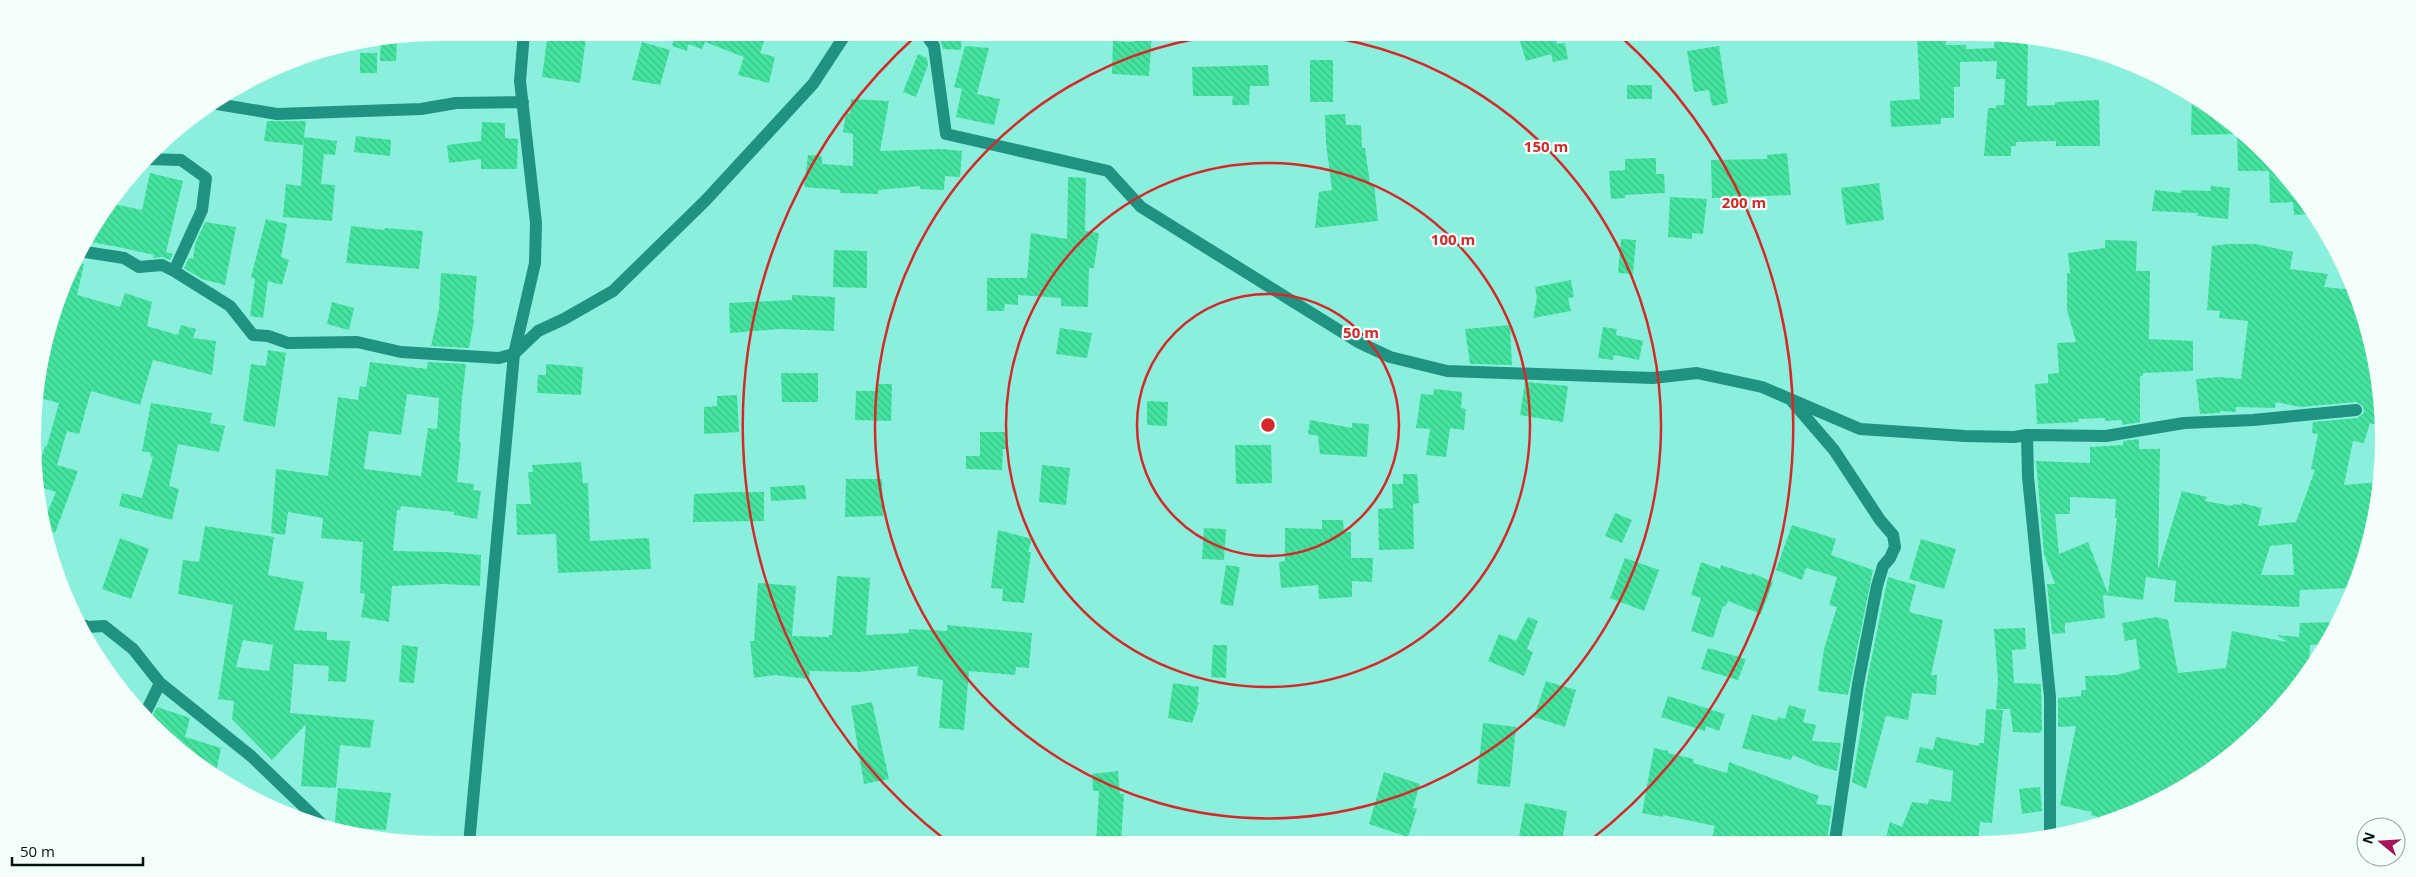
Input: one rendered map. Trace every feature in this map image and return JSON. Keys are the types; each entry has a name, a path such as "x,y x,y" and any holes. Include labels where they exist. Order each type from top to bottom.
{"street":[{"path":"470,836 514,354 536,253 534,198 520,81 523,41"},
{"path":"87,253 124,258 139,267 162,265 230,306 253,335 268,336 288,343 357,342 401,352 499,358 514,354 538,332 613,291 706,200 813,84 841,41"},
{"path":"930,41 934,46 946,134 1108,170 1141,208 1358,342 1390,357 1447,371 1652,378 1697,373 1762,387 1860,428 1965,436 2106,436 2184,423 2262,419 2356,410"},
{"path":"223,105 278,114 421,109 456,103 522,102"},
{"path":"156,160 181,160 206,178 202,210 174,271"},
{"path":"1789,398 1834,450 1880,520 1893,535 1895,547 1890,558 1883,566 1877,586 1858,684 1836,836"},
{"path":"2027,435 2029,497 2050,697 2050,829"},
{"path":"88,625 104,626 134,649 160,683 251,756 312,815"},
{"path":"148,708 160,683"}],"building":[{"path":"547,41 586,41 580,83 542,77"},
{"path":"673,41 764,41 760,53 775,57 769,83 738,75 744,57 705,42 702,49 688,44 687,51 672,46"},
{"path":"941,41 962,41 961,50 943,49"},
{"path":"1113,41 1151,41 1149,76 1112,74"},
{"path":"1520,41 1556,41 1557,44 1565,43 1568,59 1553,62 1551,54 1526,61"},
{"path":"1917,41 1946,41 1946,45 1966,45 1966,49 1994,48 1994,42 2028,45 2027,106 2055,105 2055,102 2099,100 2100,146 2056,146 2056,141 2016,142 2016,146 2011,146 2011,156 1984,156 1988,108 2004,105 2005,79 1996,79 1997,61 1960,62 1960,87 1954,87 1954,118 1941,118 1941,124 1891,127 1890,101 1920,99"},
{"path":"642,42 670,50 660,85 632,80"},
{"path":"397,44 396,61 380,61 381,46"},
{"path":"965,46 989,48 977,94 1000,99 994,125 956,117 962,89 954,87"},
{"path":"1719,46 1728,103 1712,106 1709,90 1694,92 1687,51"},
{"path":"360,53 377,53 377,73 360,73"},
{"path":"918,54 927,58 928,65 916,97 903,92"},
{"path":"1310,60 1333,60 1333,102 1310,102"},
{"path":"1268,65 1269,86 1250,86 1249,105 1232,105 1233,96 1193,96 1192,67"},
{"path":"1627,85 1652,85 1652,99 1627,99"},
{"path":"851,99 889,101 880,151 942,149 962,151 960,177 945,176 944,190 920,189 920,186 878,190 878,194 840,193 840,190 804,187 808,155 822,156 822,164 853,166 853,134 843,132 846,113 850,114"},
{"path":"2192,104 2232,134 2191,135"},
{"path":"1345,114 1346,125 1361,125 1362,148 1365,148 1370,184 1374,184 1378,221 1315,228 1319,192 1332,190 1326,143 1325,115"},
{"path":"267,121 306,121 303,145 264,141"},
{"path":"482,122 505,123 505,138 518,139 517,169 481,169 481,159 449,163 447,145 481,141"},
{"path":"356,136 391,140 390,156 354,152"},
{"path":"304,137 337,141 335,155 324,154 321,184 335,185 332,221 283,217 286,184 301,186"},
{"path":"2237,138 2276,177 2305,214 2294,215 2293,202 2270,203 2269,171 2238,171"},
{"path":"1787,153 1791,195 1712,198 1711,160 1767,159 1767,155"},
{"path":"1656,158 1656,174 1664,174 1665,193 1625,195 1625,198 1611,199 1609,171 1625,170 1625,159"},
{"path":"150,173 183,181 166,252 173,254 170,260 162,257 153,258 154,255 93,242 117,205 142,210"},
{"path":"1068,177 1086,178 1085,231 1099,233 1094,268 1089,268 1088,307 1061,306 1061,298 1018,295 1018,305 1005,304 1004,311 987,311 987,278 1027,278 1031,233 1067,239"},
{"path":"1879,183 1884,220 1846,225 1841,188"},
{"path":"2211,186 2230,188 2228,219 2197,216 2198,213 2152,211 2155,190 2181,193 2181,190 2210,191"},
{"path":"1670,197 1707,199 1703,234 1692,233 1692,239 1668,237"},
{"path":"266,219 287,224 281,257 289,260 282,285 268,281 263,318 250,316 255,279 251,277"},
{"path":"205,222 236,227 225,285 202,279 184,268 189,258 193,259 195,244"},
{"path":"351,226 384,230 385,228 423,231 419,269 346,263"},
{"path":"1621,239 1636,240 1633,274 1618,273"},
{"path":"2105,240 2137,241 2136,271 2150,271 2149,339 2193,341 2193,371 2143,373 2143,376 2140,376 2140,422 2122,425 2122,420 2105,421 2105,418 2078,419 2079,422 2037,424 2035,384 2048,383 2048,374 2059,373 2057,343 2076,342 2067,310 2067,273 2070,273 2068,253 2105,248"},
{"path":"2255,244 2293,252 2290,269 2328,274 2324,287 2346,289 2367,361 2374,424 2370,423 2364,443 2353,441 2344,485 2372,483 2361,541 2346,588 2300,590 2299,607 2174,602 2176,581 2146,577 2143,600 2103,595 2105,618 2065,623 2065,633 2052,634 2047,584 2055,584 2044,554 2036,461 2090,463 2090,447 2123,445 2123,441 2139,439 2139,449 2160,449 2158,570 2182,491 2207,497 2205,501 2232,506 2233,504 2241,505 2241,503 2262,508 2258,526 2296,522 2315,470 2311,469 2318,434 2312,433 2313,422 2357,418 2364,413 2363,406 2356,402 2301,407 2276,402 2275,408 2236,407 2236,412 2220,411 2220,413 2200,414 2196,379 2220,377 2241,379 2248,321 2219,318 2220,311 2207,310 2212,246","holes":["2070,497 2116,499 2115,518 2117,518 2108,594 2088,542 2059,554 2055,514 2070,514","2292,544 2294,575 2261,575 2270,546"]},
{"path":"834,250 867,251 867,288 833,287"},
{"path":"82,263 84,264 77,295 120,307 125,293 152,302 147,326 178,335 181,325 196,329 193,338 216,341 212,375 153,360 140,405 91,391 79,434 67,431 57,465 78,471 55,533 53,532 48,510 56,492 45,488 42,457 45,446 47,446 59,403 44,399 49,361 62,311"},
{"path":"441,273 477,276 474,320 469,348 431,346 439,309"},
{"path":"1571,280 1574,297 1568,298 1571,311 1533,318 1537,298 1535,287"},
{"path":"792,295 835,297 834,331 779,329 730,333 729,303 792,300"},
{"path":"332,302 354,308 349,330 327,324"},
{"path":"1510,325 1512,365 1470,364 1465,329"},
{"path":"1603,327 1617,329 1616,335 1643,341 1639,360 1614,355 1613,360 1598,358"},
{"path":"1060,328 1092,333 1087,358 1056,354"},
{"path":"268,350 286,353 275,427 243,421 251,364 266,366"},
{"path":"370,362 427,369 428,362 466,364 457,482 474,484 473,490 481,491 477,519 454,515 454,512 401,506 400,510 397,510 393,551 481,555 480,586 445,584 392,586 389,622 361,617 365,594 360,593 363,542 321,538 323,518 288,512 285,535 271,533 276,469 328,476 338,397 358,400 360,386 366,387","holes":["407,394 439,398 437,429 428,428 421,476 364,469 369,431 401,435"]},
{"path":"546,364 583,367 581,395 537,393 538,375 546,375"},
{"path":"781,373 818,373 818,402 782,402"},
{"path":"1525,382 1568,386 1563,422 1520,415"},
{"path":"877,384 892,384 891,421 855,420 856,391 876,391"},
{"path":"1434,389 1462,392 1461,408 1466,409 1464,430 1450,428 1446,457 1426,455 1430,429 1416,428 1421,394 1433,395"},
{"path":"737,395 739,432 704,434 704,407 717,406 717,396"},
{"path":"1147,401 1168,402 1167,426 1147,425"},
{"path":"151,403 212,413 210,423 225,426 219,452 178,444 169,486 179,489 172,520 119,506 122,493 142,498 153,457 150,456 151,453 142,451"},
{"path":"1310,420 1352,428 1352,423 1369,424 1367,457 1320,454 1318,436 1308,434"},
{"path":"980,432 1006,432 1006,449 1003,449 1002,470 966,469 966,456 980,456"},
{"path":"1235,445 1271,445 1272,483 1236,484"},
{"path":"581,462 583,483 588,483 590,541 649,538 651,569 558,573 556,534 517,535 516,504 531,504 528,472 533,472 532,465"},
{"path":"1042,465 1070,468 1066,505 1039,502"},
{"path":"1403,474 1417,474 1419,503 1413,504 1414,549 1379,550 1378,509 1393,508 1392,484 1403,484"},
{"path":"846,479 882,479 883,516 845,517"},
{"path":"805,485 806,499 771,501 770,487"},
{"path":"764,492 764,521 693,522 694,494"},
{"path":"1615,513 1632,520 1622,543 1605,536"},
{"path":"1322,520 1343,520 1344,532 1351,532 1351,558 1373,558 1372,582 1352,581 1352,597 1319,599 1318,585 1281,588 1279,562 1285,561 1285,528 1322,529"},
{"path":"1792,525 1836,539 1831,555 1873,570 1848,695 1818,691 1824,649 1837,607 1829,605 1837,577 1806,568 1802,580 1776,570"},
{"path":"205,526 274,537 268,575 304,582 294,630 327,632 327,640 350,641 346,682 328,681 329,666 294,664 290,713 374,720 370,748 340,745 336,788 301,786 306,724 272,760 232,719 234,701 218,699 233,605 178,594 183,560 199,562","holes":["243,640 273,645 269,671 236,667"]},
{"path":"1204,528 1226,529 1224,560 1202,559"},
{"path":"998,530 1032,539 1028,552 1031,552 1024,603 1002,601 1003,589 991,588"},
{"path":"120,538 149,549 131,599 102,589"},
{"path":"1921,539 1956,549 1944,589 1909,579"},
{"path":"1625,558 1659,570 1644,611 1610,598"},
{"path":"1701,562 1720,569 1721,565 1751,575 1752,573 1773,582 1761,614 1728,601 1725,607 1723,606 1713,638 1691,631 1701,598 1691,595"},
{"path":"1226,565 1240,567 1233,606 1220,604"},
{"path":"837,576 870,578 866,635 909,633 909,629 947,631 947,625 1032,633 1029,668 1016,667 1015,675 969,671 964,730 939,728 943,680 917,676 918,666 859,672 810,671 809,679 775,675 754,678 750,641 754,641 758,583 796,586 792,636 829,637 829,635 832,635"},
{"path":"1888,577 1916,585 1909,611 1943,620 1931,675 1937,675 1936,695 1912,693 1908,720 1886,716 1866,789 1852,782 1864,712 1862,711 1866,685"},
{"path":"1528,617 1538,621 1527,649 1533,652 1524,676 1488,661 1499,634 1516,641"},
{"path":"2156,617 2168,620 2178,673 2226,668 2232,631 2287,642 2277,635 2299,637 2300,623 2330,622 2317,645 2310,645 2309,657 2293,680 2258,719 2219,754 2176,783 2153,795 2130,806 2098,817 2091,815 2092,812 2060,805 2076,726 2058,727 2058,698 2081,696 2081,690 2086,690 2085,676 2116,675 2140,669 2136,639 2125,641 2122,623"},
{"path":"2025,628 2026,649 2012,650 2014,683 2041,684 2042,729 2040,733 2013,732 2010,709 1996,709 1998,680 1994,629"},
{"path":"402,645 418,647 414,683 399,682"},
{"path":"1213,645 1227,645 1226,678 1211,677"},
{"path":"1708,648 1746,659 1738,680 1701,669"},
{"path":"1546,681 1576,690 1565,727 1534,717"},
{"path":"1173,683 1199,687 1197,702 1199,703 1192,723 1168,718"},
{"path":"1668,696 1725,714 1719,731 1706,726 1705,731 1661,717"},
{"path":"872,702 889,779 864,784 851,706"},
{"path":"1789,705 1806,710 1803,722 1816,725 1812,741 1841,743 1837,771 1818,766 1793,755 1791,760 1742,748 1752,714 1777,721 1778,717 1785,719"},
{"path":"157,707 190,718 185,737 221,748 217,768 177,737 153,714"},
{"path":"1986,709 2003,710 1992,823 1980,822 1979,836 1886,836 1890,822 1902,827 1912,802 1928,804 1929,799 1951,802 1953,771 1916,762 1920,747 1933,750 1936,737 1979,746 1979,743 1984,743"},
{"path":"1483,723 1516,727 1510,787 1477,784"},
{"path":"1654,748 1694,759 1693,763 1727,773 1729,762 1819,796 1816,804 1832,806 1828,836 1712,836 1715,826 1663,815 1663,817 1642,813"},
{"path":"1118,771 1120,794 1124,794 1121,836 1096,836 1099,791 1093,791 1092,774"},
{"path":"1384,772 1420,784 1413,808 1417,809 1408,836 1369,824"},
{"path":"2040,787 2042,811 2022,814 2019,789"},
{"path":"338,788 391,793 386,830 361,828 335,822"},
{"path":"1525,803 1567,811 1563,836 1519,836"}]}
